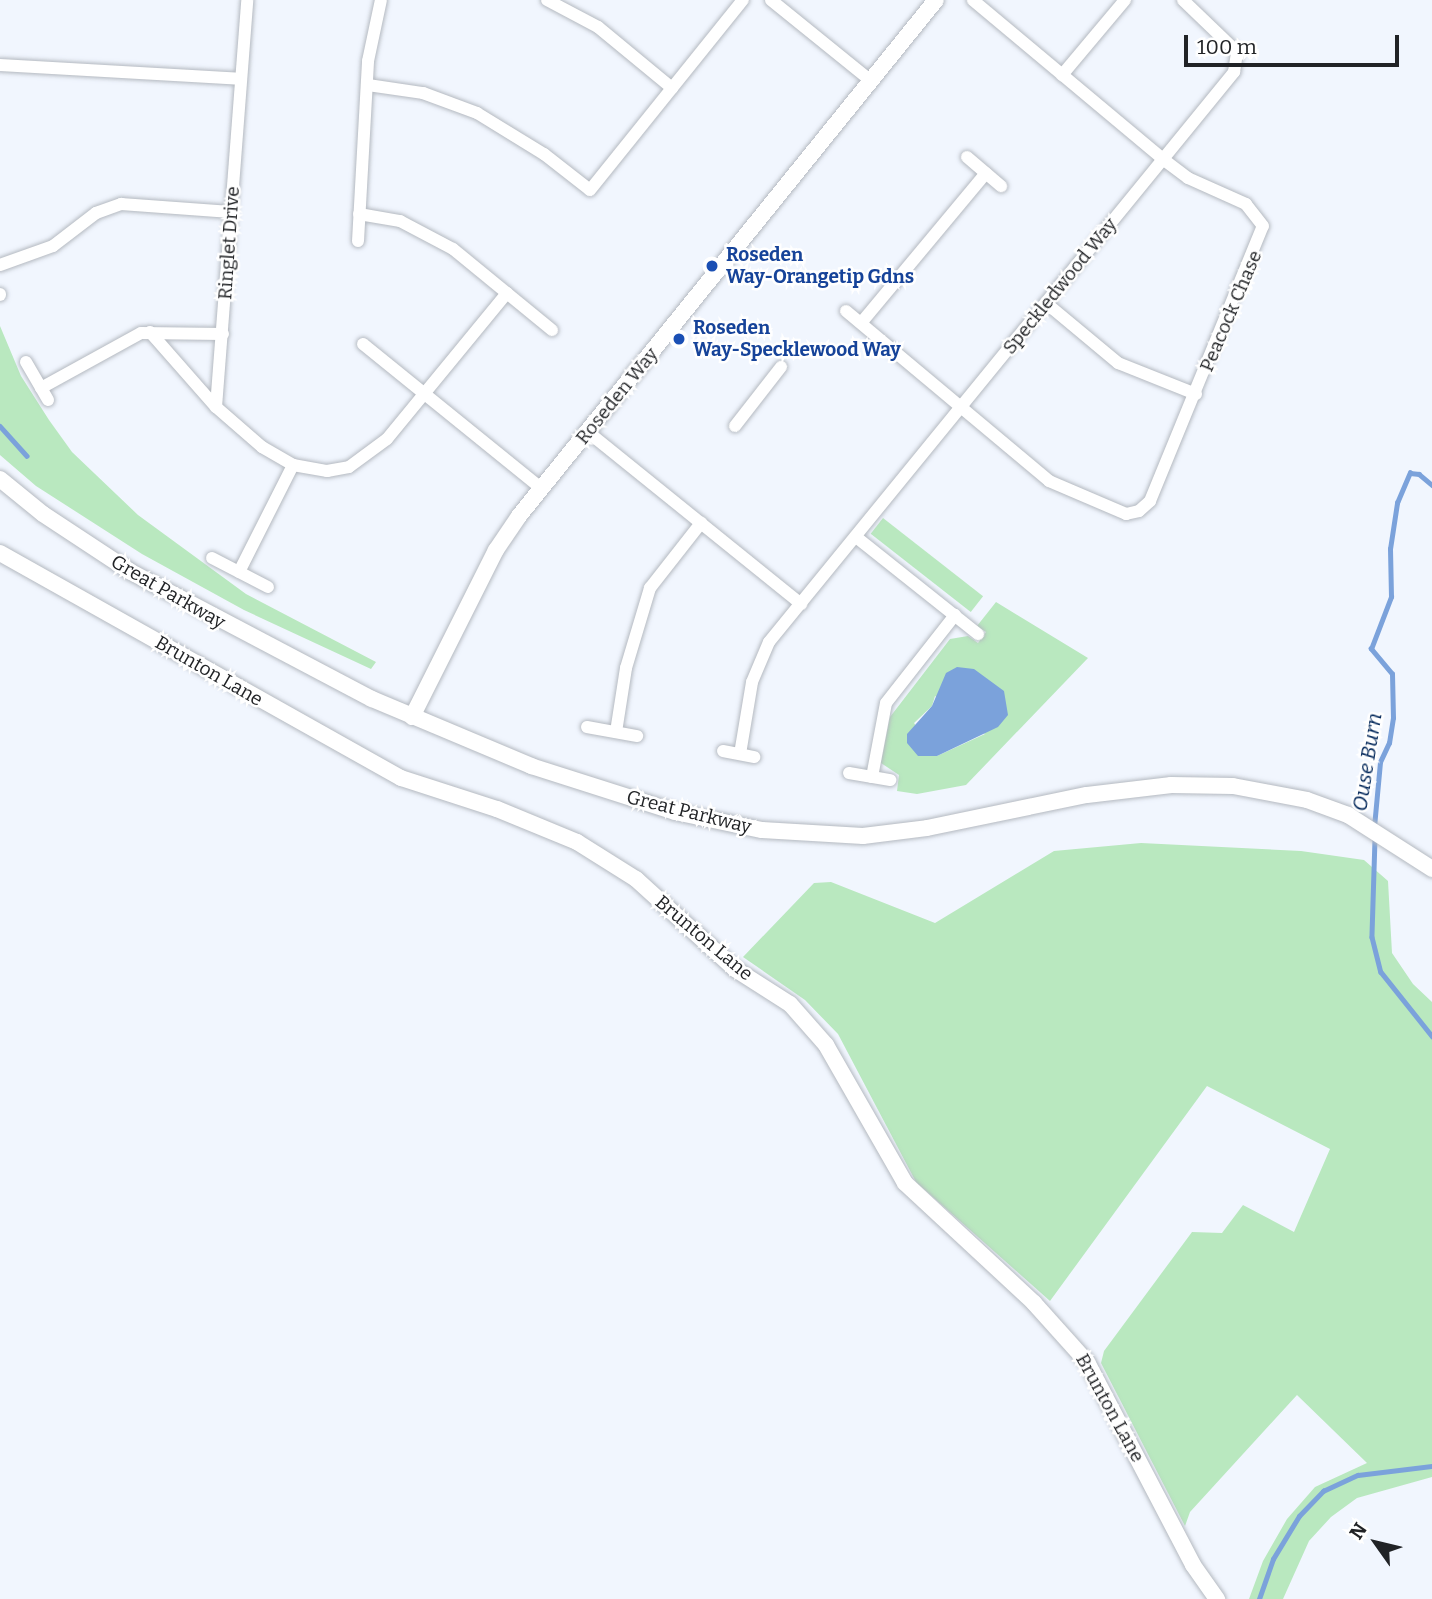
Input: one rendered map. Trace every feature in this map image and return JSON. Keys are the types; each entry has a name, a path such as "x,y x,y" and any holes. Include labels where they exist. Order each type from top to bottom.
{"street":[{"name":"Ringlet Drive","path":"216,407 247,0"},
{"path":"358,241 370,48 381,0"},
{"path":"547,0 598,27 672,88"},
{"path":"368,85 423,93 468,109 510,131 590,190 743,0"},
{"path":"771,0 871,81"},
{"name":"Roseden Way","path":"412,717 496,550 541,489 936,0"},
{"path":"972,0 1163,159"},
{"path":"1062,75 1125,0"},
{"name":"Speckledwood Way","path":"740,754 758,663 801,604 1163,159 1237,63 1230,42 1183,0"},
{"path":"0,65 240,79"},
{"path":"967,157 1001,186"},
{"name":"Peacock Chase","path":"961,407 1049,481 1133,514 1150,501 1264,226 1246,204 1188,178 1163,159"},
{"path":"861,323 986,173"},
{"path":"0,265 53,246 96,213 121,204 231,212"},
{"path":"359,214 425,232 552,330"},
{"path":"150,332 216,407 262,447 293,465 327,471 349,467 387,439 507,293"},
{"name":"Peacock Chase","path":"1046,303 1118,363 1196,394"},
{"path":"846,311 961,407"},
{"path":"41,388 150,332 223,334"},
{"path":"363,344 541,489"},
{"path":"26,362 48,400"},
{"path":"735,426 781,367"},
{"path":"588,432 801,604"},
{"path":"239,572 293,465"},
{"name":"Great Parkway","path":"0,479 43,514 131,572 216,621 412,717 531,766 675,812 771,831 876,835 1087,795 1171,785 1273,792 1348,816 1398,845 1432,869"},
{"path":"616,732 628,657 650,588 701,523"},
{"path":"856,537 978,634"},
{"name":"Brunton Lane","path":"0,553 401,778 497,809 577,842 636,879 725,960 790,1004 826,1045 905,1183 1044,1312 1087,1362 1193,1565 1217,1599"},
{"path":"212,558 268,587"},
{"path":"872,777 886,704 955,615"},
{"path":"587,727 638,736"},
{"path":"723,751 754,757"},
{"path":"849,773 890,780"}],"green space":[{"path":"0,326 21,376 72,452 138,515 246,594 376,662 371,669 244,610 142,554 36,486 0,455"},
{"path":"883,518 983,596 971,612 871,534"},
{"path":"996,602 1088,658 966,785 917,794 897,791 899,775 881,763 890,717 950,639 968,636 978,643 986,632 977,626","holes":["935,696 985,734 937,756 914,723 932,706"]},
{"path":"1141,843 1301,851 1364,860 1388,881 1392,953 1413,984 1432,1002 1432,1477 1357,1498 1331,1517 1309,1541 1283,1599 1249,1599 1263,1561 1287,1519 1315,1487 1367,1463 1297,1395 1190,1512 1185,1526 1101,1363 1104,1351 1192,1232 1222,1233 1243,1205 1294,1232 1330,1149 1207,1086 1050,1301 916,1182 838,1034 805,1000 743,957 814,883 831,882 935,923 1054,851"}],"water":[{"path":"957,667 974,669 1004,691 1008,715 998,727 937,756 918,756 907,743 907,734 932,706 946,673"}],"waterway":[{"path":"0,426 27,456"},
{"name":"Ouse Burn","path":"1374,827 1380,762 1389,743 1393,718 1392,674 1371,649 1391,597 1390,549 1397,503 1410,473 1419,474 1432,485"},
{"name":"Ouse Burn","path":"1375,839 1372,937 1381,972 1432,1036"},
{"name":"Ouse Burn","path":"1259,1599 1273,1559 1299,1516 1323,1491 1358,1475 1432,1466"}],"place":[{"name":"Roseden Way-Orangetip Gdns","path":"712,266"},
{"name":"Roseden Way-Specklewood Way","path":"679,339"}]}
